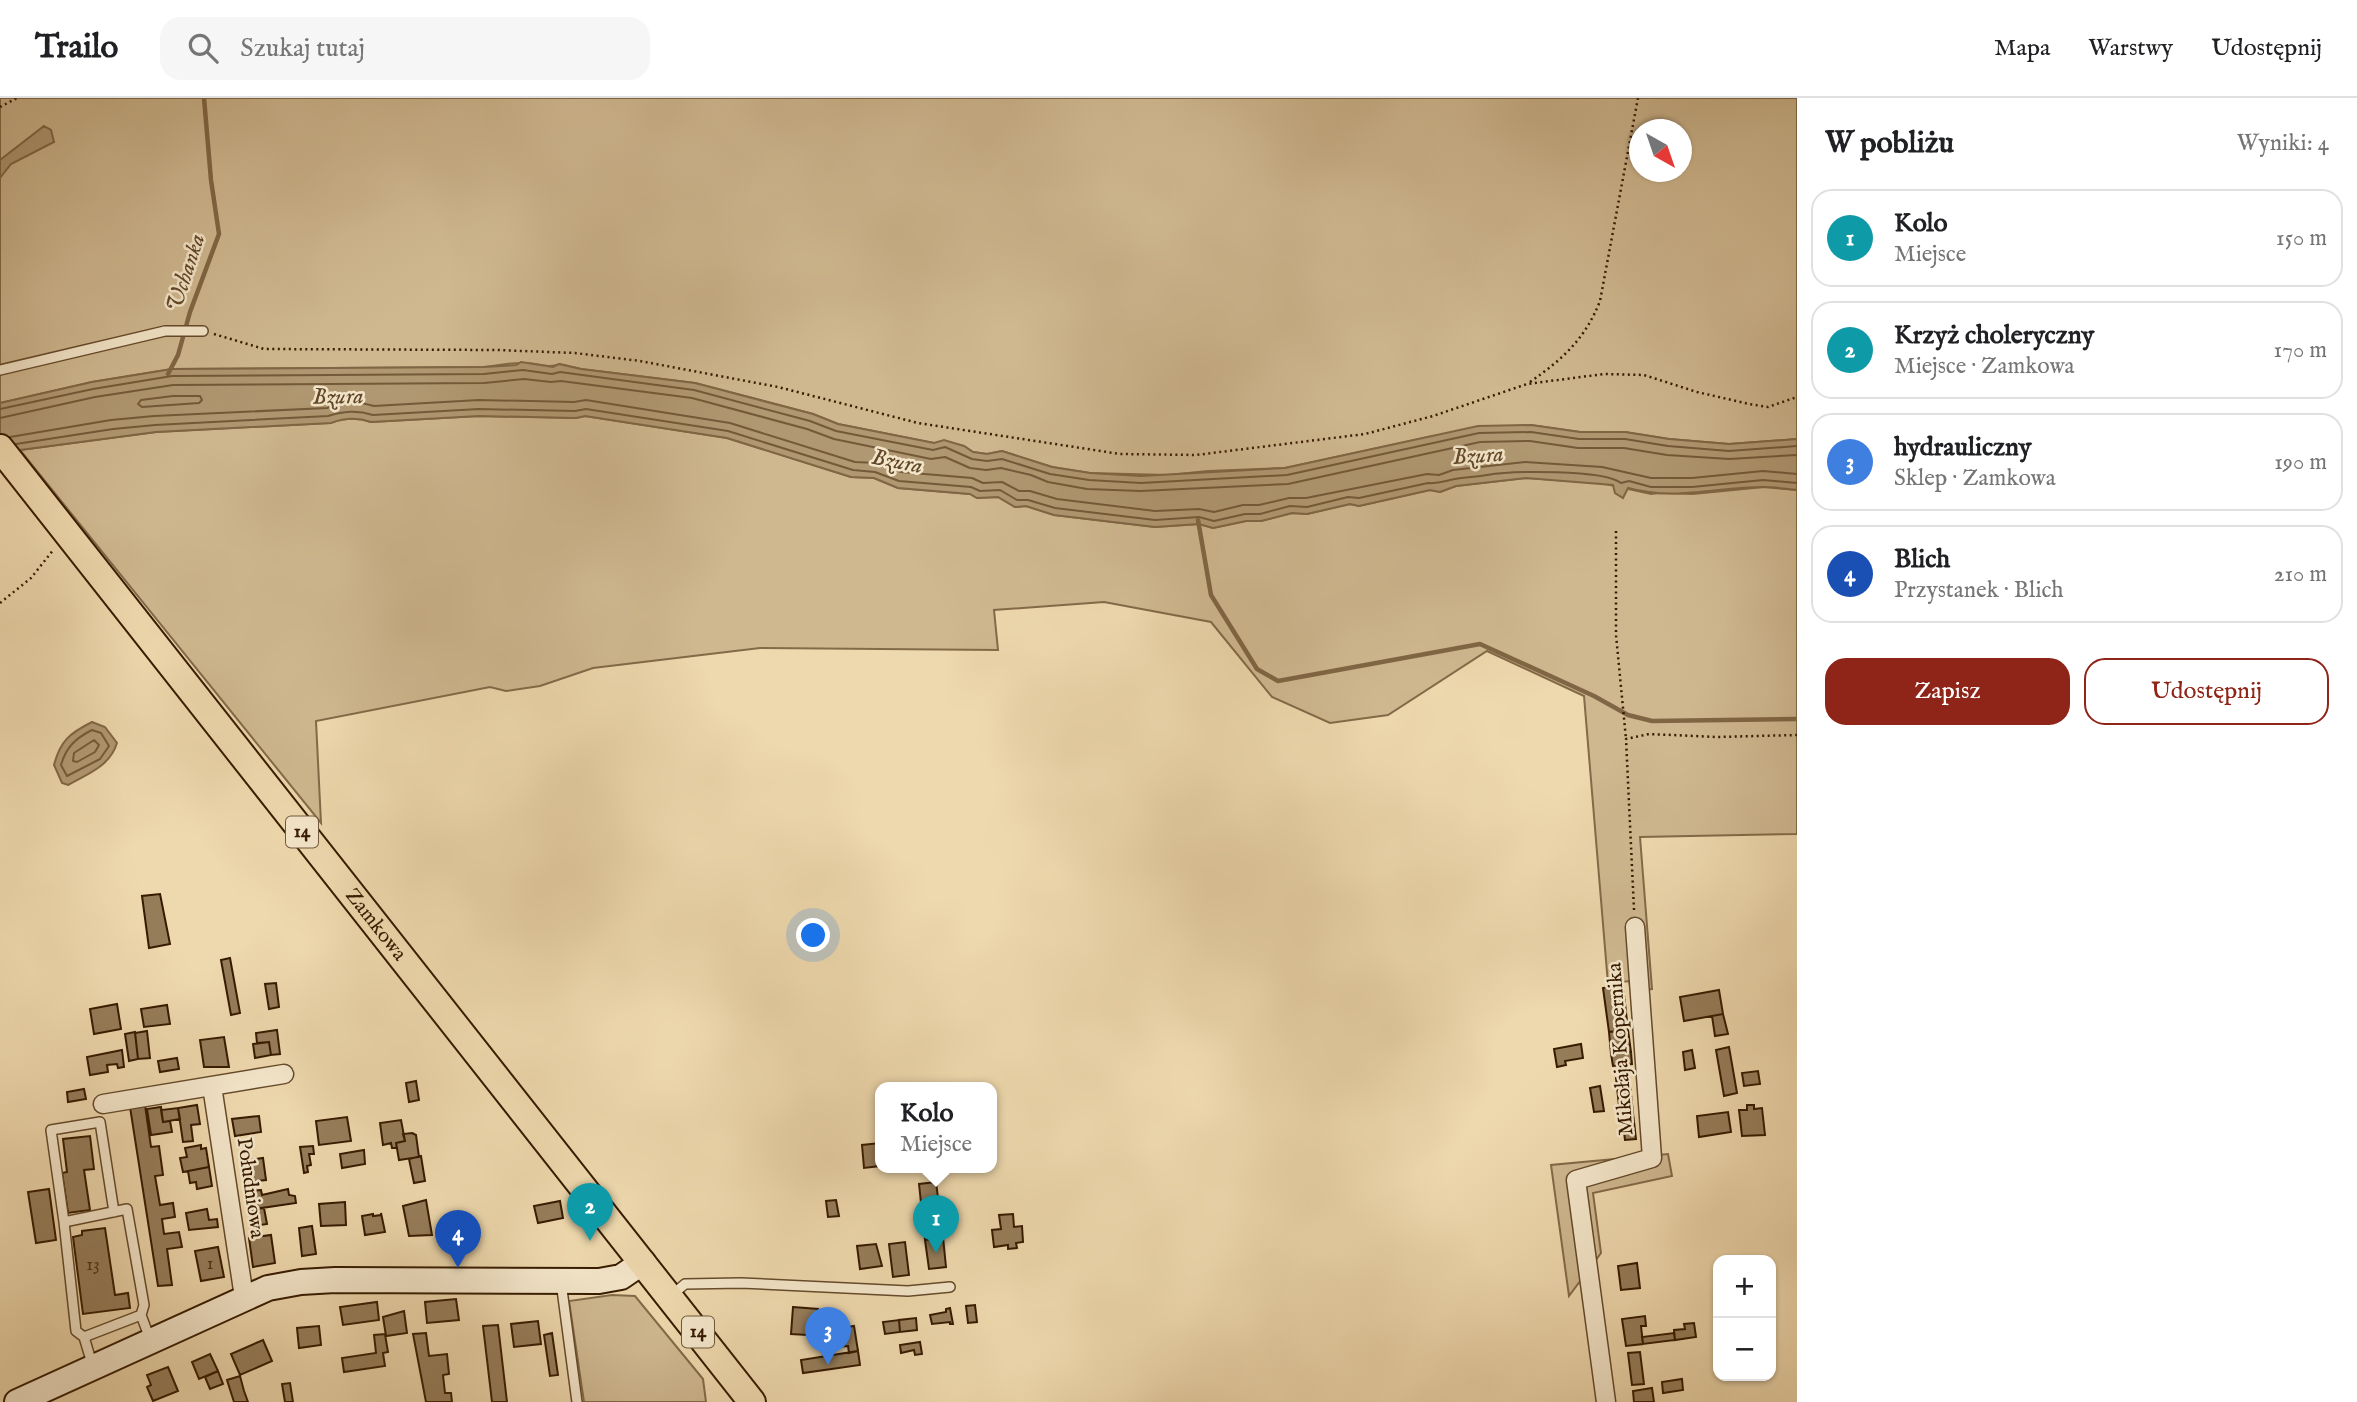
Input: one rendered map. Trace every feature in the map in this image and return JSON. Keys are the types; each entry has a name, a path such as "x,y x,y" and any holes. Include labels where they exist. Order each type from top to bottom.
{"main road":[{"name":"Zamkowa","path":"0,448 752,1402"}],"street":[{"name":"Mikołaja Kopernika","path":"1606,1402 1576,1180 1652,1158 1635,927"},
{"path":"103,1104 284,1074"},
{"name":"Południowa","path":"212,1086 244,1297"},
{"path":"17,1402 268,1288 335,1280 599,1281 621,1277 643,1262"}],"lane":[{"path":"0,370 165,331 203,331"},
{"path":"90,1357 84,1338 76,1331 51,1130 100,1122 114,1212"},
{"path":"64,1222 127,1209 144,1305 141,1315 147,1331"},
{"path":"561,1282 577,1402"},
{"path":"670,1297 685,1284 741,1283 908,1291 950,1287"},
{"path":"84,1338 141,1315"}],"path":[{"path":"0,107 17,98"},
{"path":"1527,384 1562,360 1591,324 1600,301 1638,98"},
{"path":"203,331 264,349 497,350 575,353 640,361 778,387 918,424 1120,454 1196,455 1365,434 1433,416 1527,384 1604,374 1644,375 1697,392 1768,407 1797,397"},
{"path":"1616,531 1616,635 1626,739 1635,927"},
{"path":"0,603 30,578 55,546"},
{"path":"1626,739 1649,734 1717,737 1797,735"}],"shaded area":[{"path":"0,98 1797,98 1797,439 1729,444 1625,432 1580,432 1531,425 1433,436 1285,468 1168,475 1090,473 1052,467 1002,451 987,454 973,452 964,446 934,443 838,424 813,414 695,383 560,364 172,369 92,382 0,403"},
{"path":"479,416 585,416 727,438 851,477 874,478 898,488 970,494 977,498 998,497 1015,507 1026,506 1054,515 1155,527 1199,524 1213,528 1292,513 1307,514 1350,504 1359,506 1430,490 1440,492 1456,486 1526,478 1601,483 1651,494 1693,494 1764,487 1797,490 1797,834 1640,837 1652,989 1631,991 1629,981 1608,984 1584,696 1487,651 1388,715 1330,723 1272,697 1211,622 1104,602 994,610 998,650 760,648 593,668 540,686 506,691 490,687 316,721 321,823 20,450 156,432 330,423 350,419 371,422"},
{"path":"1668,1154 1672,1176 1593,1193 1601,1253 1569,1296 1551,1165"},
{"path":"612,1295 635,1296 703,1379 706,1402 584,1402 569,1301"}],"water":[{"path":"44,126 51,130 54,142 11,164 0,178 0,160"},
{"name":"Bzura","path":"521,362 553,367 559,364 695,383 813,414 838,424 934,443 944,440 964,446 973,452 987,454 1002,451 1052,467 1090,473 1141,476 1285,468 1478,426 1531,425 1580,432 1625,432 1729,444 1797,439 1797,490 1764,487 1662,493 1628,488 1623,498 1615,493 1613,485 1526,478 1456,486 1440,492 1430,490 1359,506 1350,504 1307,514 1292,513 1213,528 1199,524 1155,527 1054,515 1026,506 1015,507 998,497 977,498 970,494 898,488 874,478 851,477 727,438 585,416 479,416 371,422 351,419 331,423 156,432 20,450 0,457 0,403 92,382 172,369 484,367 516,365"},
{"path":"92,722 105,727 117,743 114,751 90,773 68,785 62,783 54,765 59,750 72,734"}],"building":[{"path":"160,894 170,944 149,948 142,896"},
{"path":"230,958 240,1013 231,1015 221,960"},
{"path":"276,983 279,1007 269,1009 265,984"},
{"path":"1623,985 1628,1030 1609,1032 1603,988"},
{"path":"1719,990 1723,1014 1684,1021 1680,997"},
{"path":"117,1004 121,1029 94,1034 90,1009"},
{"path":"167,1005 170,1024 144,1027 141,1009"},
{"path":"1723,1014 1728,1034 1715,1036 1712,1016"},
{"path":"277,1030 280,1054 271,1055 269,1042 257,1043 256,1033"},
{"path":"1628,1030 1631,1052 1611,1054 1609,1032"},
{"path":"147,1031 150,1058 138,1059 135,1033"},
{"path":"135,1032 138,1059 129,1061 125,1034"},
{"path":"224,1037 229,1067 204,1067 200,1040"},
{"path":"269,1042 271,1055 255,1058 253,1044"},
{"path":"1581,1044 1583,1058 1565,1061 1566,1065 1557,1067 1554,1049"},
{"path":"1729,1047 1737,1093 1724,1096 1716,1050"},
{"path":"122,1050 124,1067 118,1068 117,1064 107,1065 108,1072 90,1075 87,1057"},
{"path":"1692,1050 1695,1068 1685,1070 1683,1052"},
{"path":"1631,1052 1632,1064 1613,1066 1611,1054"},
{"path":"177,1058 179,1069 160,1072 158,1061"},
{"path":"1758,1071 1760,1084 1744,1086 1742,1073"},
{"path":"1629,1076 1633,1113 1620,1115 1616,1078"},
{"path":"416,1081 419,1100 409,1102 406,1083"},
{"path":"1600,1086 1604,1111 1594,1112 1590,1088"},
{"path":"84,1089 86,1099 68,1102 67,1092"},
{"path":"145,1105 151,1147 159,1146 163,1175 155,1176 160,1205 173,1203 175,1217 162,1219 164,1234 179,1232 182,1247 167,1249 172,1285 158,1286 130,1107"},
{"path":"197,1105 200,1124 191,1125 193,1141 183,1142 178,1108"},
{"path":"1747,1105 1754,1105 1754,1109 1762,1108 1765,1135 1742,1136 1739,1110 1747,1110"},
{"path":"161,1107 163,1122 170,1121 172,1132 151,1135 147,1109"},
{"path":"178,1108 180,1119 163,1122 161,1110"},
{"path":"1728,1112 1731,1132 1699,1137 1697,1116"},
{"path":"1633,1113 1636,1139 1625,1140 1622,1115"},
{"path":"259,1116 261,1132 235,1136 232,1119"},
{"path":"347,1117 351,1141 319,1145 316,1121"},
{"path":"401,1120 405,1141 396,1143 397,1148 392,1148 391,1143 383,1145 380,1123"},
{"path":"403,1134 416,1135 419,1157 399,1160 396,1143 405,1141"},
{"path":"90,1136 94,1169 84,1170 90,1210 68,1213 62,1173 67,1172 63,1139"},
{"path":"875,1144 875,1167 864,1168 862,1145"},
{"path":"201,1145 201,1149 206,1148 209,1167 183,1172 180,1158 187,1157 185,1148"},
{"path":"313,1146 314,1154 309,1154 311,1165 307,1166 308,1172 304,1173 300,1147"},
{"path":"364,1150 365,1164 342,1168 340,1154"},
{"path":"421,1156 425,1181 414,1183 409,1159"},
{"path":"263,1158 266,1180 246,1182 243,1161"},
{"path":"209,1167 212,1186 197,1189 196,1182 190,1183 188,1171"},
{"path":"936,1182 943,1237 925,1240 919,1184"},
{"path":"49,1189 56,1240 36,1243 28,1192"},
{"path":"288,1189 289,1195 295,1196 296,1203 248,1210 248,1191 261,1190 262,1195"},
{"path":"426,1200 432,1235 409,1236 403,1206"},
{"path":"836,1200 839,1216 828,1217 826,1201"},
{"path":"560,1201 563,1218 538,1223 534,1206"},
{"path":"345,1202 346,1225 321,1226 319,1204"},
{"path":"264,1208 267,1224 254,1226 252,1214 249,1215 248,1210"},
{"path":"207,1209 209,1220 217,1219 218,1227 189,1230 186,1213"},
{"path":"381,1213 385,1232 365,1235 362,1216"},
{"path":"1013,1214 1014,1227 1022,1226 1023,1242 1016,1243 1017,1248 1008,1249 1008,1245 994,1247 992,1230 1001,1229 999,1215"},
{"path":"312,1226 316,1254 302,1256 299,1228"},
{"path":"105,1228 115,1295 128,1293 130,1308 83,1314 73,1237 82,1235 82,1231"},
{"path":"271,1235 275,1263 253,1267 249,1238"},
{"path":"943,1237 946,1267 929,1269 925,1240"},
{"path":"905,1242 909,1275 893,1277 889,1244"},
{"path":"876,1244 882,1266 860,1269 857,1246"},
{"path":"218,1247 224,1277 201,1281 195,1251"},
{"path":"1637,1263 1640,1288 1621,1290 1618,1266"},
{"path":"456,1299 459,1320 427,1323 425,1302"},
{"path":"377,1302 379,1320 343,1325 340,1307"},
{"path":"975,1305 977,1322 968,1323 966,1306"},
{"path":"793,1307 818,1309 816,1329 807,1328 807,1335 791,1334"},
{"path":"950,1308 953,1324 932,1324 930,1315 946,1312 946,1309"},
{"path":"404,1311 407,1333 386,1336 383,1317"},
{"path":"1645,1316 1646,1326 1641,1326 1643,1344 1626,1346 1622,1319"},
{"path":"916,1318 917,1330 900,1332 899,1320"},
{"path":"899,1320 900,1332 885,1334 883,1322"},
{"path":"538,1321 541,1344 514,1347 511,1324"},
{"path":"1694,1323 1696,1337 1675,1340 1674,1330 1685,1329 1684,1324"},
{"path":"498,1325 507,1402 492,1402 483,1326"},
{"path":"319,1326 321,1345 299,1348 297,1328"},
{"path":"854,1326 858,1351 849,1353 848,1346 836,1347 834,1329"},
{"path":"426,1333 429,1356 447,1354 449,1374 443,1375 445,1393 451,1393 452,1402 426,1402 413,1334"},
{"path":"552,1333 558,1375 550,1376 544,1335"},
{"path":"1674,1333 1675,1340 1643,1344 1642,1337"},
{"path":"385,1334 388,1352 383,1353 385,1366 344,1372 342,1358 376,1353 374,1335"},
{"path":"263,1340 272,1361 240,1375 231,1354"},
{"path":"920,1342 922,1354 915,1355 914,1350 901,1353 900,1345"},
{"path":"858,1351 860,1365 803,1373 801,1360"},
{"path":"1640,1352 1644,1384 1632,1385 1628,1353"},
{"path":"210,1354 218,1371 199,1379 192,1362"},
{"path":"168,1367 178,1391 153,1401 147,1387 151,1385 147,1375"},
{"path":"218,1371 223,1384 210,1389 205,1377"},
{"path":"240,1376 248,1402 234,1402 227,1380"},
{"path":"1682,1379 1683,1390 1663,1393 1662,1382"},
{"path":"290,1383 293,1402 285,1402 282,1384"},
{"path":"1652,1388 1654,1402 1634,1402 1633,1391"}],"waterway":[{"name":"Uchanka","path":"168,374 178,355 190,312 219,234 204,98"},
{"path":"1198,520 1211,595 1257,669 1278,681 1480,644 1594,696 1628,715 1652,721 1797,719"}],"place":[{"name":"Krzyż choleryczny","path":"590,1241"},
{"name":"Kolo","path":"936,1253"},
{"name":"Blich","path":"458,1268"},
{"name":"hydrauliczny","path":"828,1365"}]}
